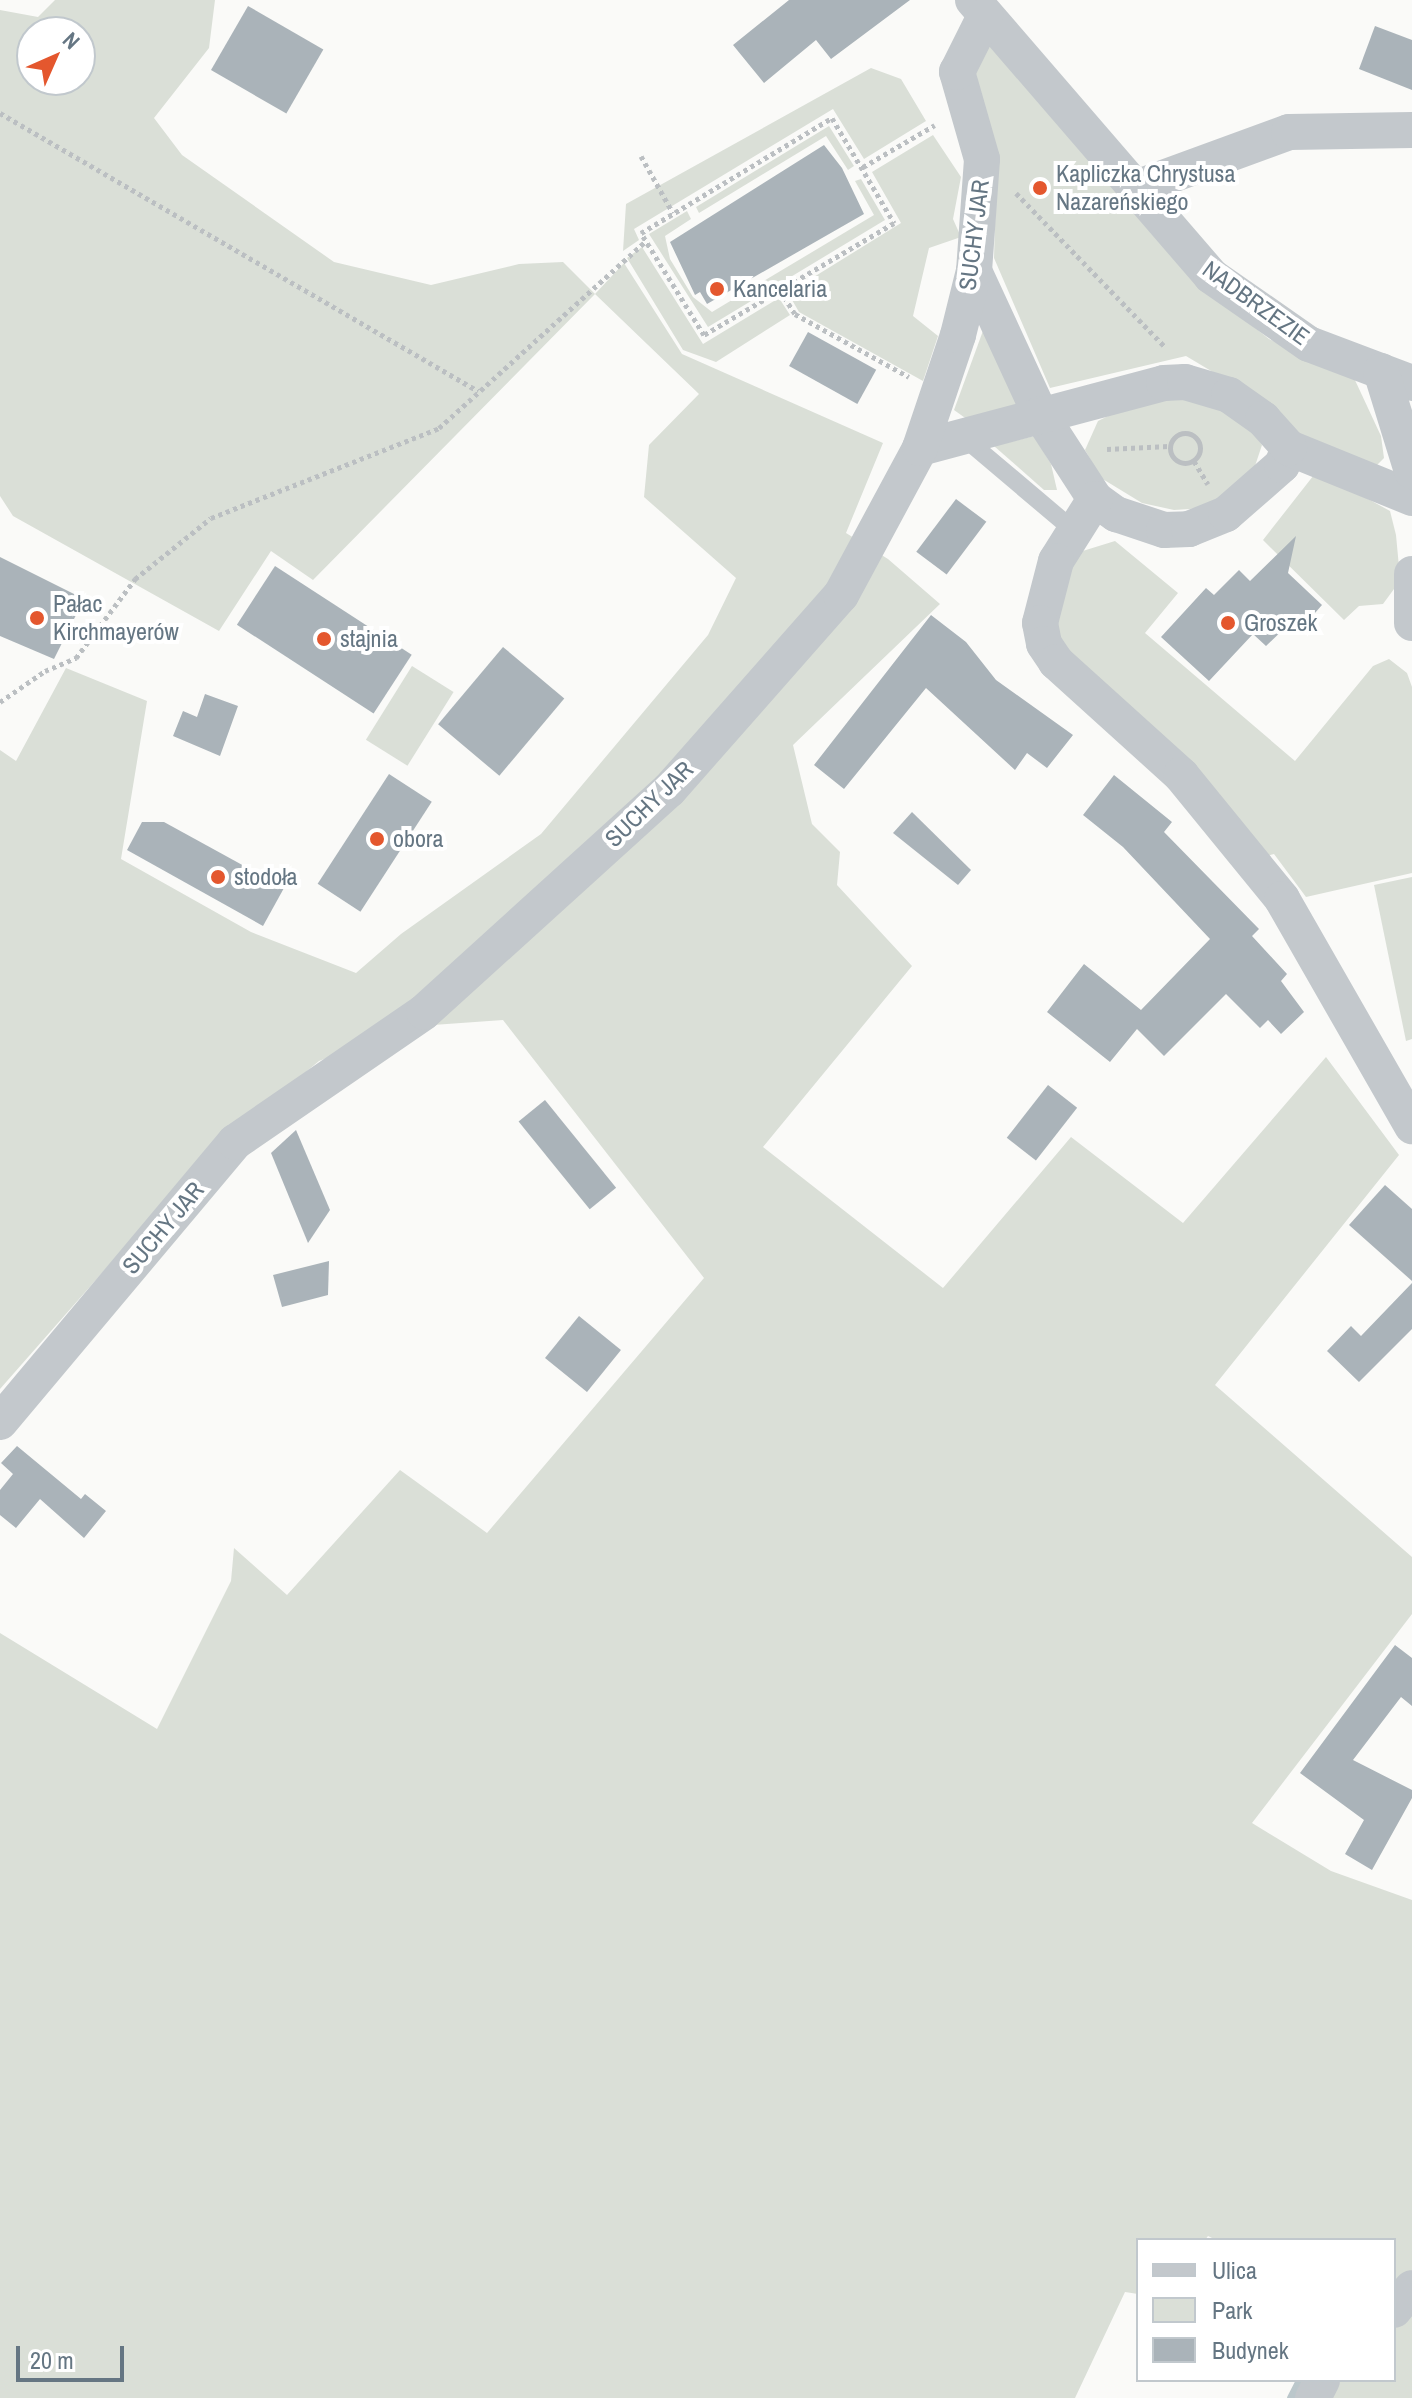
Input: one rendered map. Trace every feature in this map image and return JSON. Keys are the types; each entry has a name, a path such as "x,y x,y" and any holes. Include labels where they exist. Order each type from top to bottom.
{"street":[{"name":"SUCHY JAR","path":"0,1422 235,1142 424,1012 669,790 841,595 920,448 974,271 982,159 957,72 979,8"},
{"name":"NADBRZEZIE","path":"979,8 1211,276 1309,344 1396,377"},
{"path":"1136,188 1289,132 1412,130"},
{"path":"974,271 1040,414 1061,451 1095,499 1139,524 1189,529 1226,514 1282,465 1289,448"},
{"path":"1396,377 1412,471"},
{"path":"920,448 960,434 1040,414 1185,382 1229,395 1263,419 1289,448 1412,498"},
{"path":"1095,499 1072,529 1056,561 1040,623 1044,644 1056,662 1181,775 1282,899 1412,1126"},
{"path":"1412,574 1412,623"},
{"path":"1396,2308 1412,2288"}],"lane":[{"path":"960,434 1072,529"}],"path":[{"path":"0,113 478,391"},
{"path":"832,118 863,167 894,223 704,335 641,233 832,118"},
{"path":"863,167 931,127"},
{"path":"641,156 673,213"},
{"path":"982,159 1175,359 1185,382"},
{"path":"0,702 45,671 76,658 135,579 211,518 439,428 646,241"},
{"path":"780,290 795,314 939,393"},
{"path":"1187,433 1198,442 1199,453 1194,461 1179,463 1169,446 1174,438 1187,433"},
{"path":"1061,451 1169,446"}],"green space":[{"path":"55,0 215,0 209,48 154,118 182,155 334,262 431,285 519,264 563,262 595,294 313,580 271,551 219,631 13,516 0,496 0,10 33,16 16,16 16,96 96,96 96,16 39,16"},
{"path":"990,44 1190,276 1269,339 1354,378 1381,436 1384,458 1373,469 1313,444 1248,393 1186,356 1050,388 994,258 997,159 973,63"},
{"path":"871,68 901,79 926,121 864,159 833,109 634,229 639,240 623,251 626,204"},
{"path":"829,126 854,166 848,170 826,136 699,213 696,207"},
{"path":"933,135 961,177 953,219 961,237 929,248 913,316 938,336 923,381 799,312 788,293 901,223 872,172"},
{"path":"861,179 885,220 708,327 649,234 687,211 691,219 665,236 670,259 693,297 712,312 874,215 855,181"},
{"path":"642,247 703,344 779,298 790,315 716,362 683,350 627,258"},
{"path":"624,263 682,354 883,443 846,533 888,559 940,604 793,745 812,824 840,852 837,885 912,966 763,1147 943,1288 1071,1137 1183,1223 1326,1057 1399,1155 1215,1385 1412,1557 1412,1614 1252,1823 1331,1871 1412,1900 1412,2273 1396,2292 1396,2238 1136,2238 1136,2294 1125,2292 1075,2398 0,2398 0,1633 157,1729 231,1581 234,1548 287,1595 400,1470 487,1533 704,1278 503,1020 433,1025 392,1033 319,1061 203,1158 0,1389 0,750 16,761 66,668 147,701 121,859 251,932 356,973 401,934 541,834 708,635 736,578 644,497 649,445 699,394 595,294"},
{"path":"984,328 1018,406 968,420 954,410"},
{"path":"1199,397 1246,422 1262,445 1253,472 1205,508 1174,510 1142,503 1101,478 1085,450 1098,421 1140,400"},
{"path":"1034,436 1051,464 1057,490 1044,490 994,446"},
{"path":"1317,471 1390,511 1396,535 1399,567 1394,589 1383,604 1359,606 1344,620 1263,540"},
{"path":"1115,541 1178,593 1145,633 1295,761 1373,666 1389,659 1407,673 1412,687 1412,873 1306,897 1274,854 1263,857 1060,649 1051,609 1073,554"},
{"path":"412,666 454,692 407,766 366,740"},
{"path":"1412,877 1412,1039 1406,1041 1374,885"},
{"path":"1412,2313 1412,2398 1329,2398 1340,2382 1396,2382 1396,2328"}],"building":[{"path":"789,0 910,0 831,59 816,40 764,83 733,45"},
{"path":"248,6 323,49 286,114 211,70"},
{"path":"1375,26 1412,40 1412,90 1359,69"},
{"path":"824,145 842,168 864,214 707,304 700,292 695,295 670,242"},
{"path":"808,332 876,370 857,404 789,366"},
{"path":"956,499 986,522 947,575 916,552"},
{"name":"Groszek","path":"1296,536 1288,573 1322,605 1300,630 1291,622 1266,646 1253,634 1209,681 1161,637 1206,588 1214,595 1239,570 1250,581"},
{"name":"Pałac Kirchmayerów","path":"0,557 84,599 54,659 0,636"},
{"name":"stajnia","path":"275,566 412,655 374,713 237,625"},
{"path":"931,615 966,642 996,680 1073,735 1047,768 1027,753 1015,770 926,688 844,789 814,765"},
{"path":"503,647 564,698 499,776 438,724"},
{"path":"205,694 238,706 220,756 173,736 183,711 197,717"},
{"name":"obora","path":"389,774 432,802 360,912 318,884"},
{"path":"1114,775 1172,822 1164,832 1259,929 1252,936 1287,974 1281,981 1304,1012 1281,1034 1268,1020 1260,1028 1226,994 1164,1056 1137,1029 1110,1062 1047,1012 1084,964 1141,1010 1210,939 1123,847 1083,815"},
{"path":"912,812 971,870 958,885 893,833"},
{"name":"stodoła","path":"142,822 164,822 284,888 263,926 127,850"},
{"path":"1048,1085 1077,1108 1036,1161 1007,1138"},
{"path":"545,1100 616,1188 590,1209 519,1121"},
{"path":"296,1130 330,1210 308,1243 271,1153"},
{"path":"1385,1185 1412,1209 1412,1281 1349,1225"},
{"path":"329,1261 328,1295 282,1307 273,1275"},
{"path":"1412,1283 1412,1329 1359,1382 1327,1351 1351,1326 1361,1336"},
{"path":"579,1316 621,1350 587,1392 545,1358"},
{"path":"17,1446 81,1499 85,1494 106,1511 84,1538 40,1499 16,1528 0,1515 0,1490 13,1474 1,1463"},
{"path":"1395,1645 1412,1658 1412,1706 1401,1697 1353,1760 1412,1790 1412,1798 1372,1870 1345,1854 1364,1820 1300,1773"}],"waterway":[{"path":"1292,2398 1300,2382"}],"place":[{"name":"Kapliczka Chrystusa Nazareńskiego","path":"1040,188"},
{"name":"Kancelaria","path":"717,289"},
{"name":"Pałac Kirchmayerów","path":"37,618"},
{"name":"Groszek","path":"1228,623"},
{"name":"stajnia","path":"324,639"},
{"name":"obora","path":"377,839"},
{"name":"stodoła","path":"218,877"}]}
